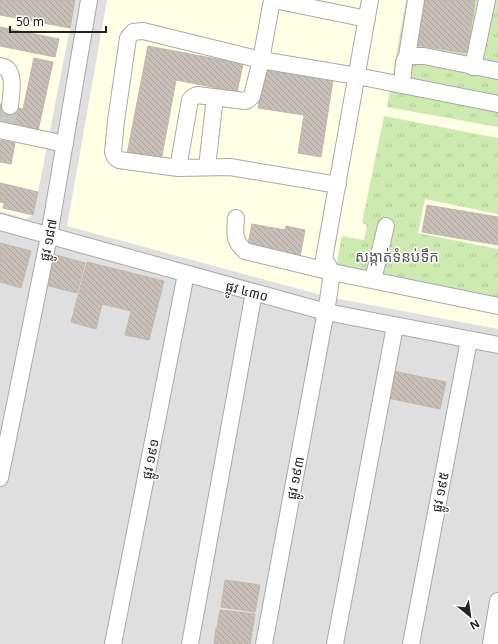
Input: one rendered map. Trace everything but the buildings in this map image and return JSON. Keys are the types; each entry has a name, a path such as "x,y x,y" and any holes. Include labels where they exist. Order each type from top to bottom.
{"street":[{"name":"ផ្លូវ ១៨៧","path":"0,478 49,236 90,0"},
{"path":"178,168 190,100 194,96 197,95 245,101 252,96 273,0 367,19"},
{"path":"332,272 324,259 370,0"},
{"path":"402,85 404,62 407,56 416,0"},
{"path":"473,67 487,0"},
{"path":"338,185 230,167 178,168 119,160 113,152 128,38 133,32 143,31 261,60 357,76 498,104"},
{"path":"407,56 424,56 498,71"},
{"path":"0,66 4,66 12,77 10,106"},
{"path":"207,167 215,97"},
{"path":"5,129 66,144"},
{"path":"236,218 235,234 239,245 245,251 332,272 498,306"},
{"name":"ផ្លូវ ៤៣០","path":"0,222 326,312 498,345"},
{"path":"373,280 386,226"},
{"name":"ផ្លូវ ១៩៣","path":"264,644 326,312 332,272"},
{"name":"ផ្លូវ ១៩១","path":"113,644 186,274"},
{"path":"190,644 254,292"},
{"path":"336,644 395,326"},
{"name":"ផ្លូវ ១៩៥","path":"411,644 470,340"},
{"path":"491,644 498,601"}],"shaded area":[{"path":"0,0 498,0 498,644 0,644"},
{"path":"107,0 498,0 498,329 328,297 67,226"},
{"path":"0,15 70,28 33,215 26,219 0,211"}],"green space":[{"path":"406,0 498,0 498,127 387,107"},
{"path":"384,116 498,138 498,214 425,199 418,233 498,249 498,303 335,271 342,236 364,240 367,225 362,223"}],"tunnel":[{"path":"7,125 10,106"}],"district":[{"name":"សង្កាត់ទំនប់ទឹក","path":"397,257"}]}
